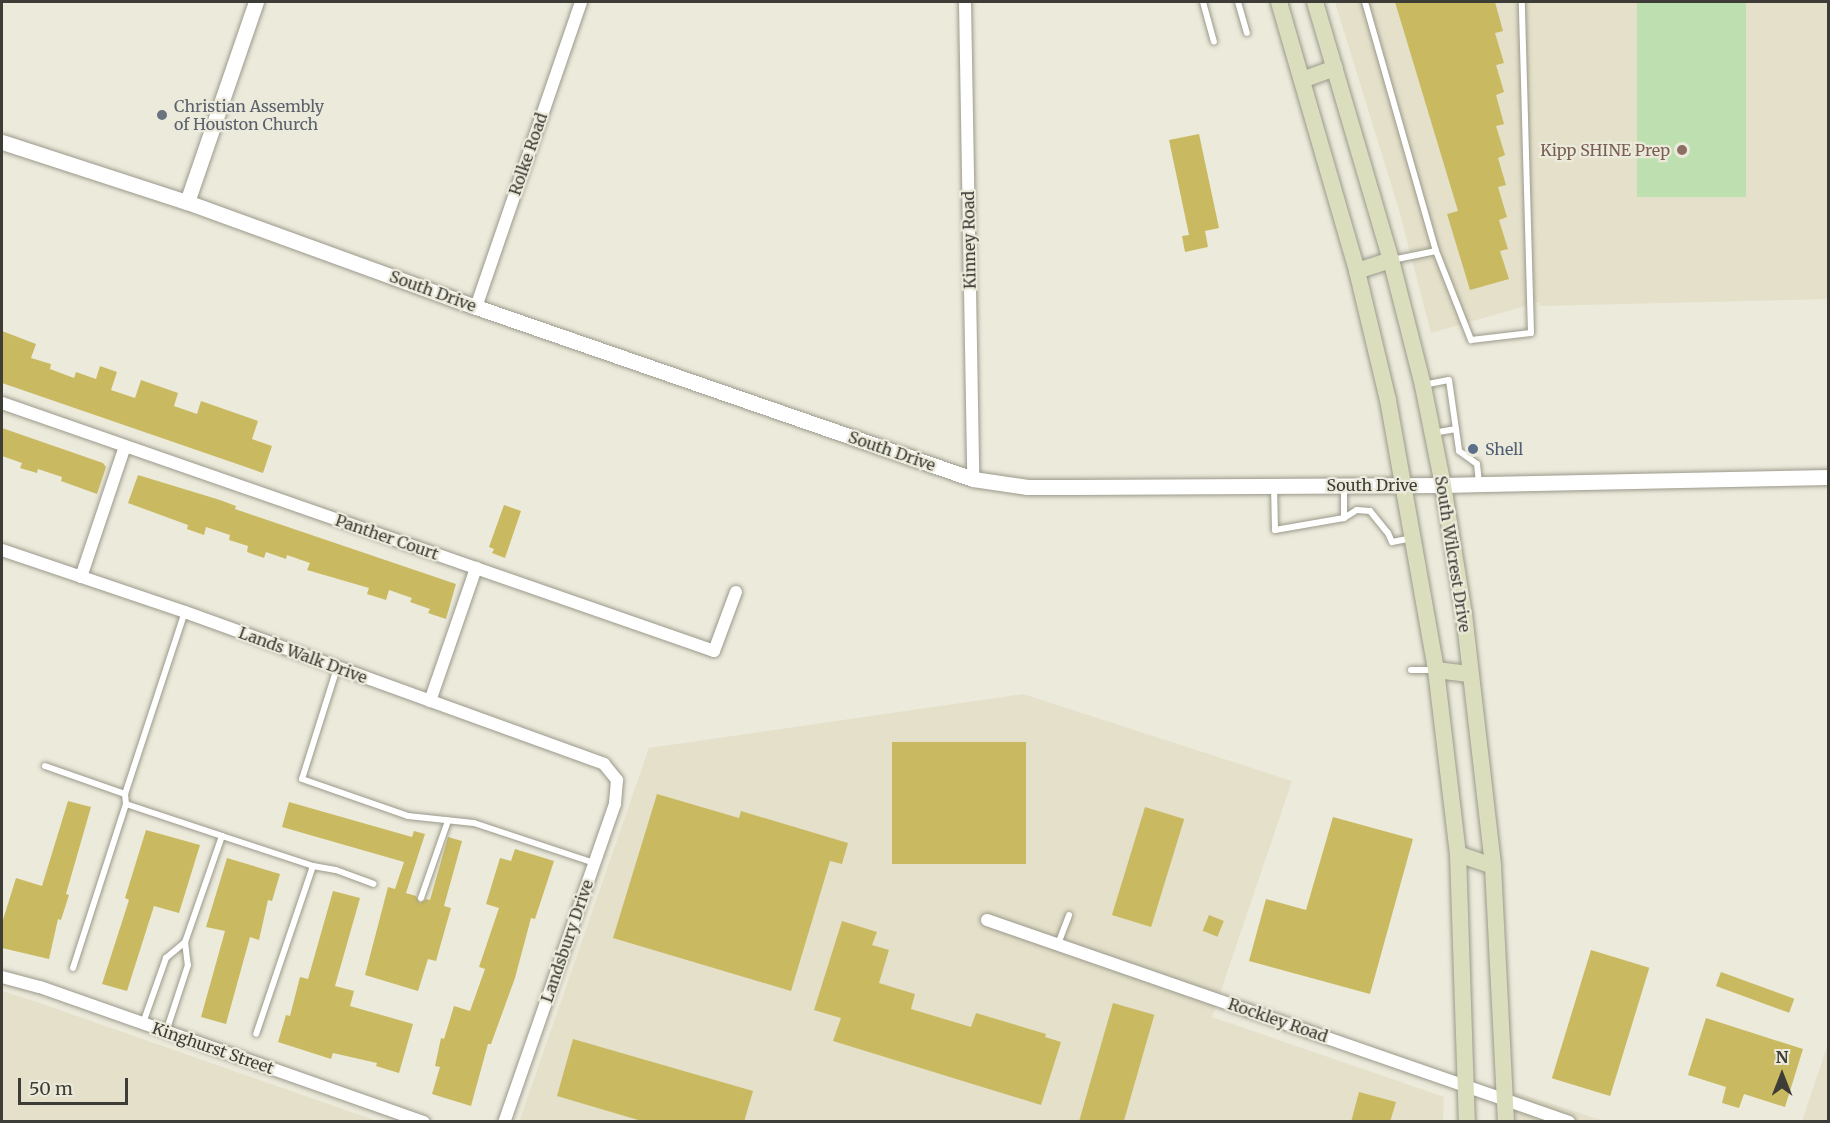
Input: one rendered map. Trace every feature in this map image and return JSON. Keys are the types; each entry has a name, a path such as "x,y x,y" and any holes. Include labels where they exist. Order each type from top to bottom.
{"main road":[{"path":"1279,2 1357,271 1388,400 1436,670 1458,854 1468,1087 1467,1122"},
{"name":"South Wilcrest Drive","path":"1315,2 1391,260 1423,386 1443,485 1472,674 1493,866 1507,1100 1506,1122"},
{"path":"1302,80 1335,68"},
{"path":"1357,271 1391,260"},
{"path":"1436,670 1472,674"},
{"path":"1458,854 1493,866"}],"street":[{"path":"187,202 256,2"},
{"name":"Rolke Road","path":"476,307 581,2"},
{"name":"Kinney Road","path":"965,2 974,479"},
{"name":"South Drive","path":"2,142 187,202 476,307 974,479 1027,487 1443,485 1828,477"},
{"name":"Panther Court","path":"2,403 714,651 736,592"},
{"path":"81,577 125,446"},
{"name":"Lands Walk Drive","path":"2,550 185,612 604,764"},
{"path":"430,701 477,568"},
{"name":"Landsbury Drive","path":"504,1122 615,804 617,780 604,764"},
{"name":"Rockley Road","path":"987,920 1569,1122"},
{"name":"Kinghurst Street","path":"2,977 40,987 424,1122"}],"lane":[{"path":"1203,2 1214,42"},
{"path":"1238,2 1247,33"},
{"path":"1365,2 1436,251 1471,340 1531,333 1522,2"},
{"path":"1391,260 1436,251"},
{"path":"1423,386 1449,380 1459,451 1477,464 1479,484"},
{"path":"1432,433 1456,429"},
{"path":"1344,485 1344,518"},
{"path":"1274,486 1275,530 1344,518 1357,510 1370,511 1388,533 1392,542 1412,538"},
{"path":"73,968 126,804 125,794 185,612"},
{"path":"338,667 302,779 408,816 474,823 594,863"},
{"path":"1411,670 1436,670"},
{"path":"45,766 125,794"},
{"path":"126,804 374,884"},
{"path":"421,898 448,821"},
{"path":"166,1032 188,965 185,942 222,836"},
{"path":"256,1035 313,866"},
{"path":"1058,944 1069,915"},
{"path":"143,1023 166,958 185,942"}],"shaded area":[{"name":"Kipp SHINE Prep","path":"1335,2 1828,2 1828,299 1540,306 1539,302 1431,333 1399,210"},
{"path":"1023,694 1292,781 1212,1017 1444,1097 1443,1122 519,1122 649,748"},
{"path":"2,991 34,1001 377,1121 2,1121"},
{"path":"1828,1044 1828,1121 1802,1121"},
{"path":"1516,1092 1604,1121 1516,1121"}],"green space":[{"path":"1637,2 1746,2 1746,197 1637,197"}],"building":[{"path":"1395,2 1495,2 1503,31 1495,33 1504,63 1496,65 1504,92 1496,95 1504,124 1496,126 1505,155 1498,158 1506,185 1498,187 1507,217 1499,220 1508,249 1500,251 1509,279 1470,290 1447,214 1458,211"},
{"path":"1199,134 1219,228 1205,231 1208,247 1185,252 1182,236 1189,235 1169,140"},
{"path":"2,331 36,344 31,358 51,364 50,369 74,378 76,372 96,379 100,366 117,372 111,390 135,398 141,380 178,393 174,406 197,414 201,401 258,421 252,439 272,446 263,473 2,383"},
{"path":"2,428 103,463 106,467 97,494 61,481 62,477 38,469 37,473 20,468 22,463 2,456"},
{"path":"138,475 220,500 236,506 235,509 456,584 446,619 428,613 430,609 410,602 412,598 389,590 386,600 367,594 369,588 307,570 310,563 287,555 286,559 266,552 264,558 247,552 248,546 229,540 230,535 206,527 204,535 187,529 188,525 128,503"},
{"path":"504,505 521,511 505,558 492,553 494,549 489,547"},
{"path":"892,742 1026,742 1026,864 892,864"},
{"path":"657,794 739,818 741,811 848,843 842,864 830,861 791,991 613,938"},
{"path":"68,801 91,807 66,894 69,895 61,920 58,919 49,959 2,948 2,923 16,878 42,886"},
{"path":"289,802 412,837 414,831 425,834 406,893 416,896 420,903 426,899 430,900 448,837 462,841 444,906 451,908 436,961 428,959 418,991 365,975 388,887 395,889 404,862 282,827"},
{"path":"1145,807 1184,819 1151,927 1112,915"},
{"path":"1333,817 1413,839 1370,994 1249,961 1266,899 1306,910"},
{"path":"146,830 200,845 179,913 154,906 127,991 102,984 129,900 125,898"},
{"path":"515,849 554,861 535,919 531,918 515,978 491,1044 488,1044 471,1106 432,1094 440,1067 435,1066 441,1038 444,1039 454,1006 470,1011 485,969 479,967 499,908 486,904 500,858 511,861"},
{"path":"227,858 280,874 272,901 268,900 259,940 250,937 226,1024 201,1017 225,931 206,927"},
{"path":"333,891 360,898 335,986 354,991 350,1006 413,1024 399,1073 376,1066 377,1063 333,1053 331,1059 278,1042 286,1015 290,1016 300,977 308,979"},
{"path":"1209,915 1224,921 1217,937 1203,931"},
{"path":"842,921 877,932 872,945 889,950 879,983 915,994 911,1009 971,1027 976,1013 1046,1034 1045,1037 1061,1042 1041,1105 833,1041 841,1018 814,1010"},
{"path":"1591,950 1649,968 1610,1096 1552,1078"},
{"path":"1721,972 1794,999 1789,1013 1716,986"},
{"path":"1113,1003 1154,1015 1124,1122 1079,1122"},
{"path":"1706,1018 1803,1049 1785,1107 1744,1094 1739,1108 1722,1103 1726,1087 1688,1075"},
{"path":"573,1039 753,1091 744,1122 645,1122 557,1096"},
{"path":"1359,1092 1396,1102 1390,1122 1351,1122"}],"place":[{"name":"Christian Assembly of Houston Church","path":"162,115"},
{"name":"Kipp SHINE Prep","path":"1682,150"},
{"name":"Shell","path":"1473,449"}]}
